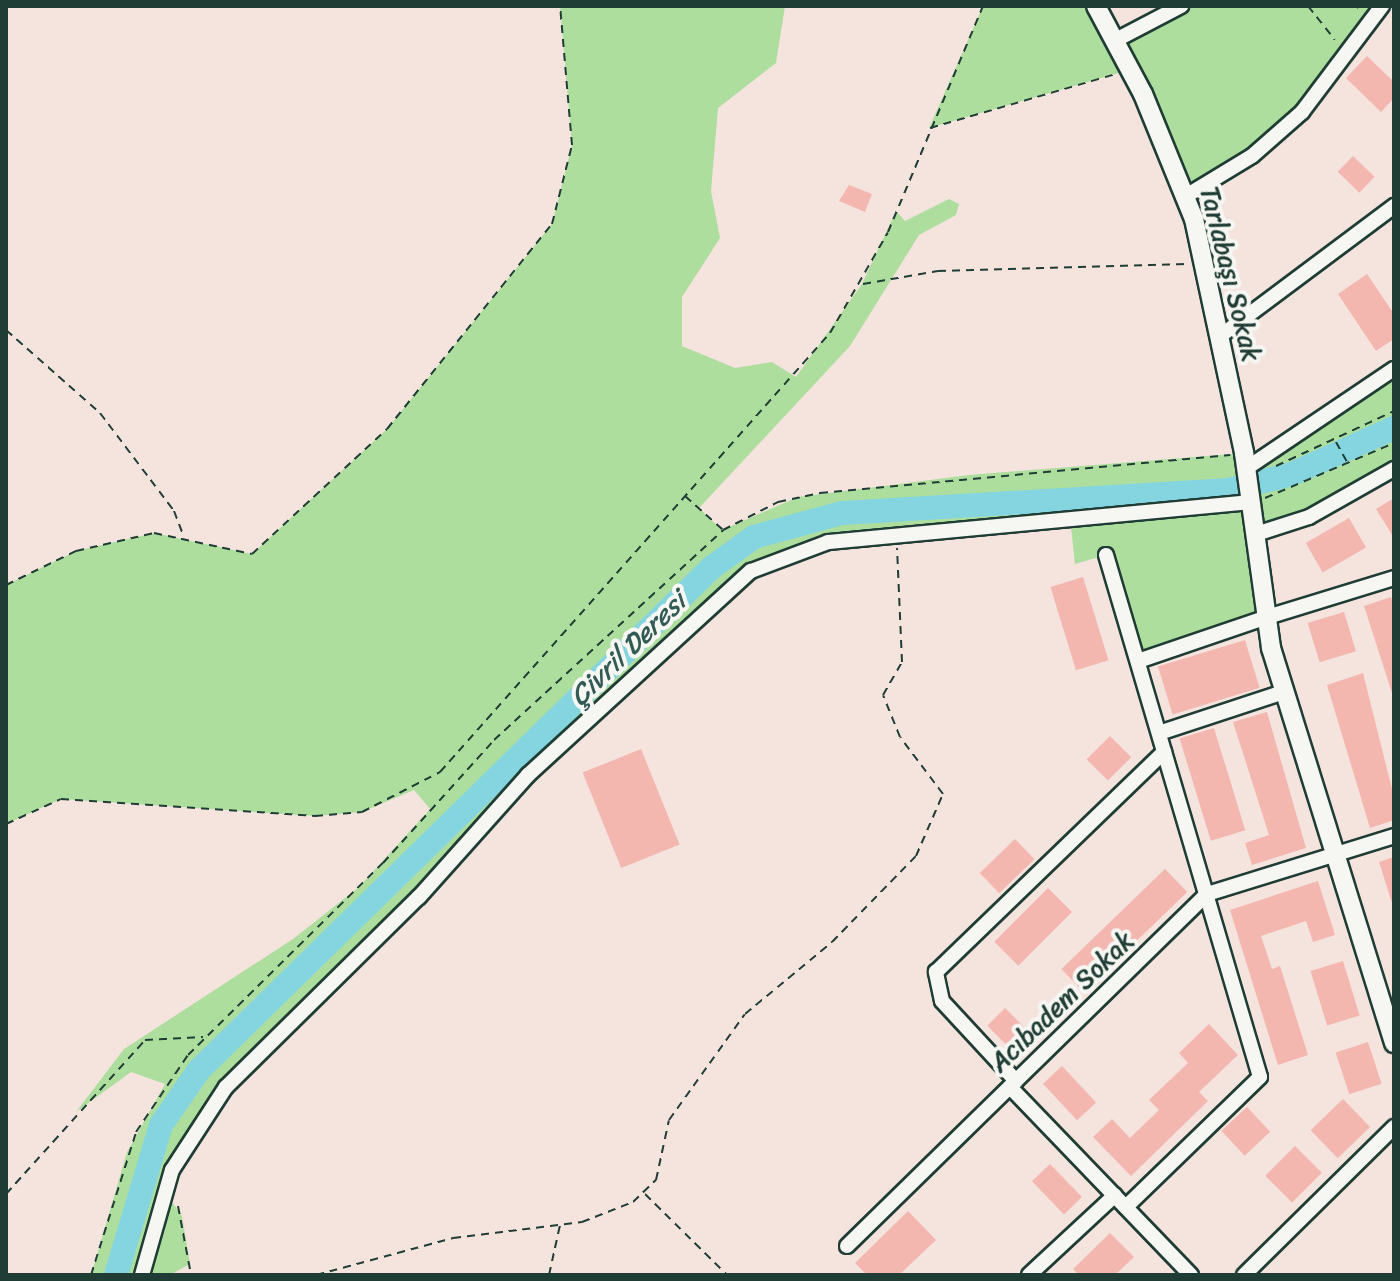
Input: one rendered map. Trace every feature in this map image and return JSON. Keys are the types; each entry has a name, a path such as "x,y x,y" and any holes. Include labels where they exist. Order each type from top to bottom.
{"street":[{"path":"1114,41 1181,6"},
{"path":"1186,196 1252,156 1302,112 1382,6"},
{"name":"Tarlabaşı Sokak","path":"1096,7 1129,70 1186,196 1204,261 1247,472 1269,617"},
{"path":"1219,337 1394,206"},
{"path":"1247,472 1394,369"},
{"path":"1256,534 1309,517 1394,469"},
{"path":"142,1275 165,1192 189,1137 246,1065 419,897 528,775 705,608 783,553 896,533 1252,500"},
{"path":"1106,555 1260,1077 1126,1207"},
{"path":"1138,661 1394,578"},
{"path":"1269,617 1284,692 1394,1005"},
{"path":"1269,617 1394,1043"},
{"path":"1159,733 1284,692"},
{"path":"1164,752 936,972 942,1001 1013,1084 1191,1275"},
{"name":"Acıbadem Sokak","path":"847,1246 1207,894 1394,836"},
{"path":"1244,1275 1394,1127"},
{"path":"1029,1275 1115,1195"}],"path":[{"path":"6,585 119,538 183,537 237,553 263,549 301,502 387,429 545,235 566,186 572,145 560,6"},
{"path":"6,824 61,799 315,816 390,802 440,772 487,727 684,495 798,374 862,284 983,6"},
{"path":"1308,6 1335,40"},
{"path":"929,128 1129,70"},
{"path":"862,284 938,271 1124,270 1204,261"},
{"path":"6,330 100,413 174,511 183,537"},
{"path":"1247,472 1336,440 1394,411"},
{"path":"1336,440 1349,465"},
{"path":"1252,500 1349,465 1394,443"},
{"path":"684,495 723,530"},
{"path":"316,1275 376,1253 600,1218 645,1193 656,1180 669,1120 717,1048 745,1014 884,893 916,856 943,800 883,695 902,662 896,533"},
{"path":"6,1194 145,1040 204,1038"},
{"path":"165,1192 182,1216 191,1275"},
{"path":"645,1193 727,1275"},
{"path":"549,1275 560,1224"}],"green space":[{"path":"560,6 785,6 776,63 718,108 711,191 720,238 682,297 682,346 735,368 772,362 796,377 862,284 896,211 905,221 949,199 959,204 956,215 919,235 850,346 699,508 722,530 798,497 969,475 1244,453 1246,467 1394,369 1394,469 1257,534 1264,618 1138,661 1106,555 1075,564 1070,518 792,549 705,608 246,1065 165,1192 182,1216 190,1264 170,1275 91,1275 127,1152 165,1084 131,1072 76,1112 124,1049 293,939 359,887 430,809 414,790 362,812 315,816 61,799 6,824 6,585 76,551 154,533 252,554 387,429 552,224 572,145"},
{"path":"983,6 1096,6 1114,41 1181,6 1382,6 1302,112 1186,196 1129,70 929,128"}],"building":[{"path":"1367,56 1394,82 1394,98 1381,112 1346,78"},
{"path":"1353,156 1375,177 1359,193 1338,172"},
{"path":"849,185 872,194 865,212 839,201"},
{"path":"1367,274 1394,314 1394,339 1376,351 1338,294"},
{"path":"1394,498 1394,538 1376,509"},
{"path":"1349,518 1366,547 1323,572 1306,543"},
{"path":"1083,577 1108,660 1076,670 1050,587"},
{"path":"1391,597 1394,607 1392,693 1364,606"},
{"path":"1344,612 1356,651 1320,662 1308,623"},
{"path":"1245,640 1260,688 1173,714 1158,667"},
{"path":"1363,673 1394,797 1394,820 1370,828 1327,685"},
{"path":"1267,712 1306,848 1252,865 1245,843 1269,835 1233,722"},
{"path":"1214,728 1245,830 1211,841 1180,739"},
{"path":"1110,736 1131,757 1108,781 1087,759"},
{"path":"641,749 680,844 621,868 583,773"},
{"path":"1015,839 1034,859 999,893 980,873"},
{"path":"1394,857 1394,902 1392,903 1379,862"},
{"path":"1165,869 1187,892 1084,992 1061,969"},
{"path":"1318,881 1335,935 1313,942 1306,921 1261,936 1272,969 1280,966 1308,1055 1278,1065 1230,910"},
{"path":"1048,888 1072,912 1018,966 994,942"},
{"path":"1343,961 1360,1016 1327,1025 1310,971"},
{"path":"1005,1008 1034,1037 1016,1055 987,1026"},
{"path":"1209,1024 1238,1055 1199,1092 1208,1101 1131,1176 1093,1137 1112,1119 1130,1138 1159,1110 1149,1100 1188,1063 1179,1053"},
{"path":"1368,1042 1382,1084 1349,1094 1336,1053"},
{"path":"1062,1066 1096,1103 1077,1120 1043,1084"},
{"path":"1343,1099 1370,1127 1338,1158 1311,1130"},
{"path":"1247,1107 1270,1132 1245,1156 1221,1131"},
{"path":"1295,1146 1322,1173 1292,1203 1265,1176"},
{"path":"1050,1164 1082,1197 1064,1214 1032,1181"},
{"path":"908,1211 936,1240 899,1275 867,1275 855,1263"},
{"path":"1110,1233 1134,1257 1115,1275 1079,1275 1073,1269"}],"waterway":[{"name":"Çivril Deresi","path":"116,1275 161,1125 199,1070 711,568 754,537 842,513 1229,490 1292,474 1394,428"}]}
